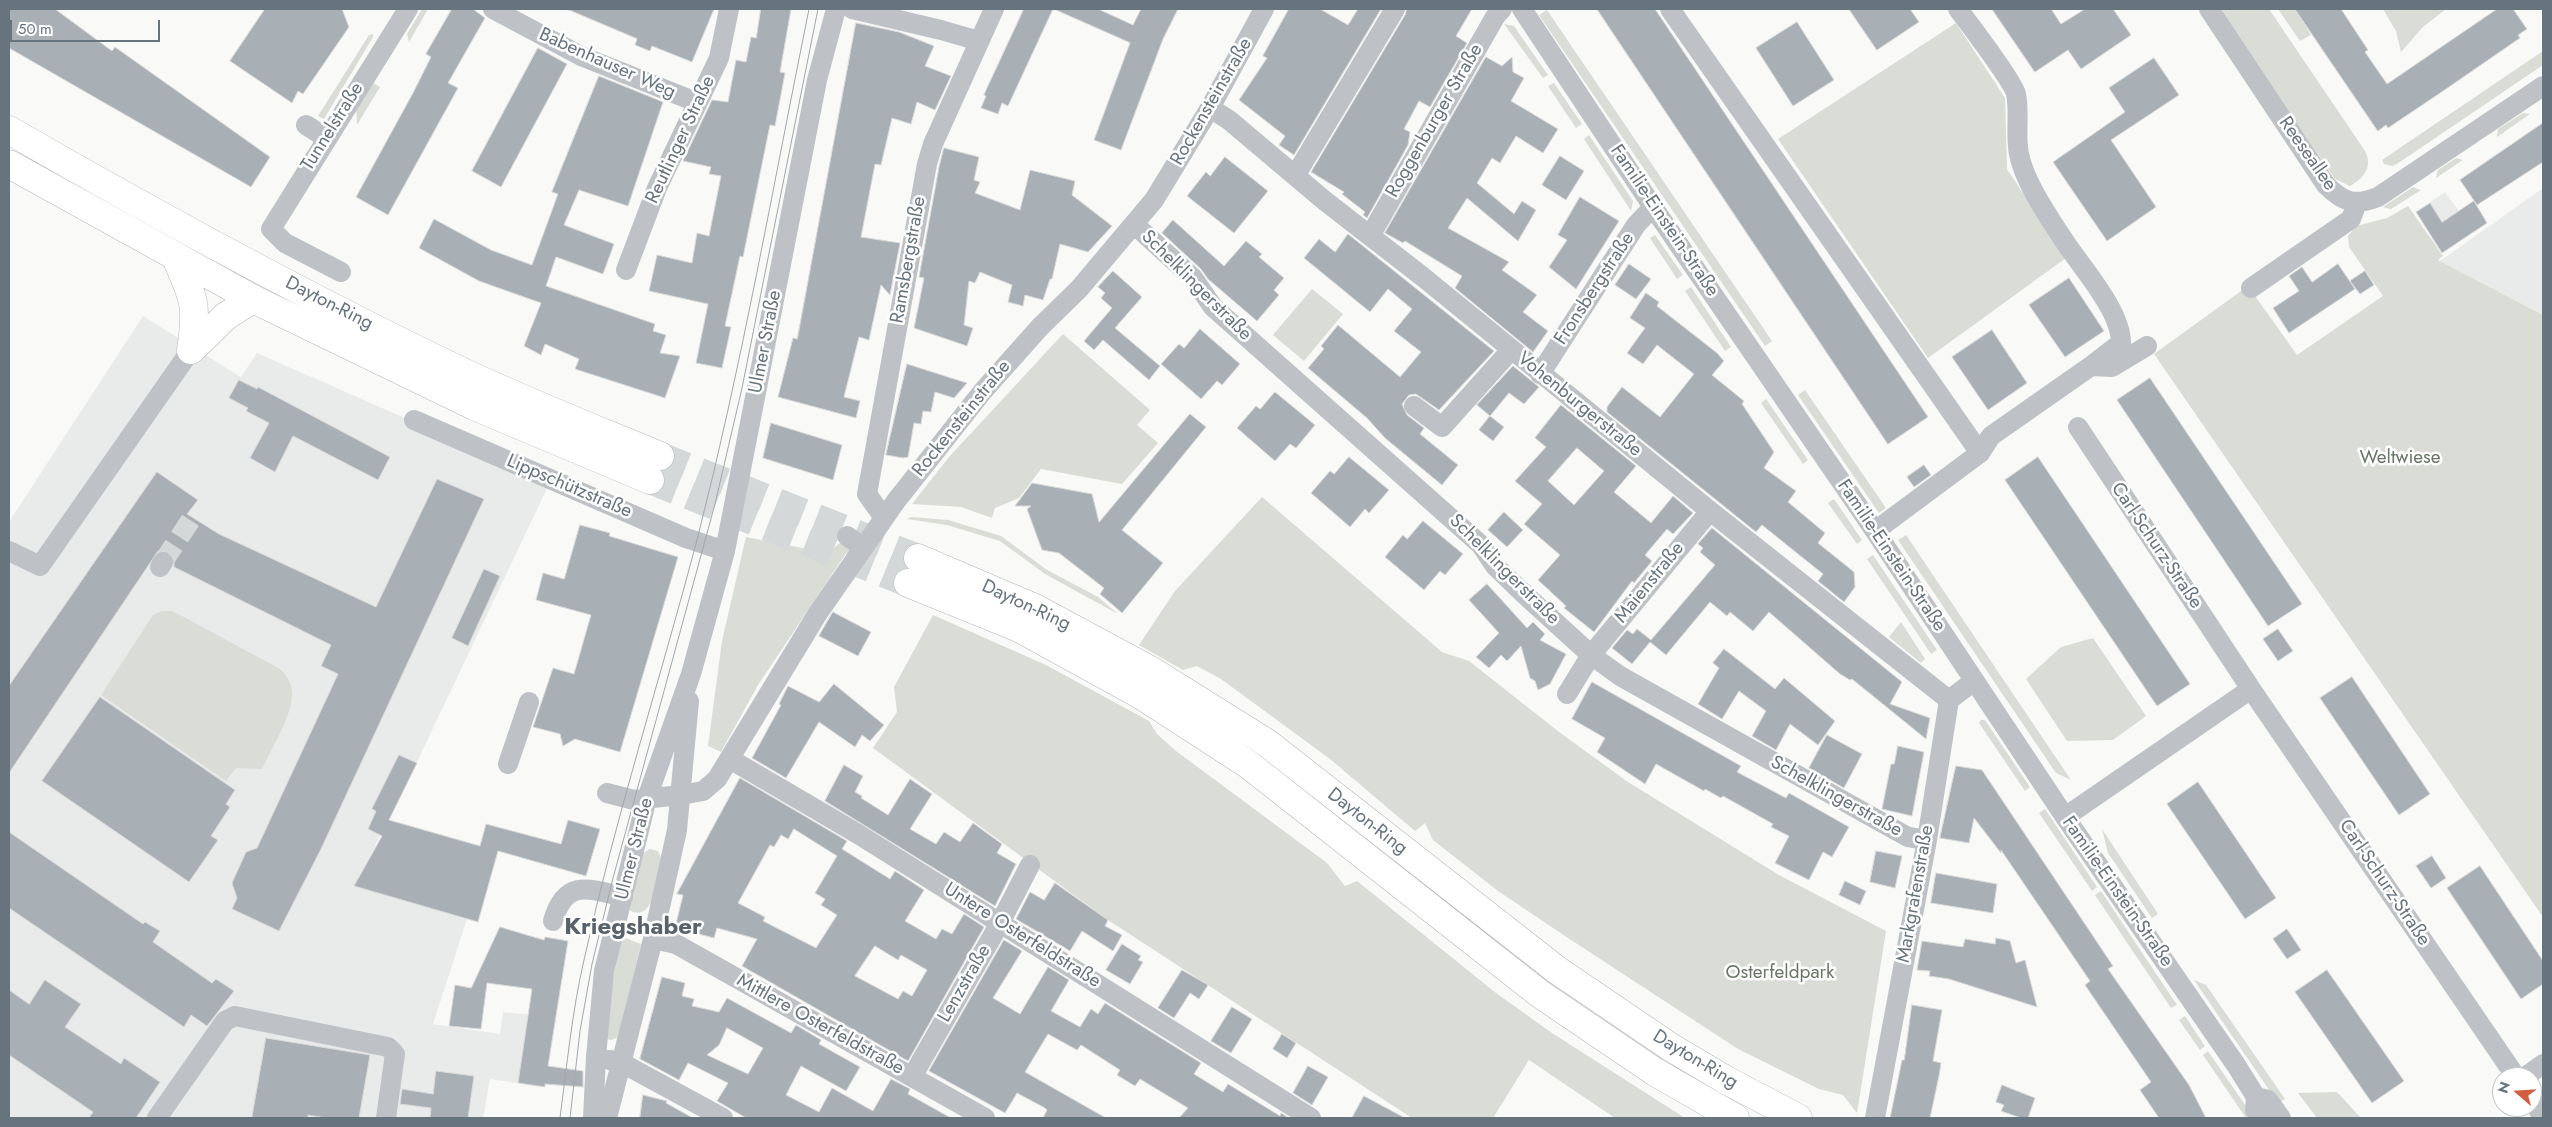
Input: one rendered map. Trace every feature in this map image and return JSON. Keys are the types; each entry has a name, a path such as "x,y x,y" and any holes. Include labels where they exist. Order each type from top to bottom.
{"highway":[{"name":"Dayton-Ring","path":"9,130 191,233 424,352 565,417 655,468 474,406 253,299 9,164"},
{"path":"176,258 193,295 196,320 191,350"},
{"path":"191,350 226,316 253,299"},
{"name":"Dayton-Ring","path":"918,558 1043,612 1152,671 1267,743 1557,970 1672,1048 1726,1080 1798,1118"},
{"name":"Dayton-Ring","path":"908,583 1019,628 1060,649 1158,706 1248,765 1540,994 1655,1072 1735,1118"}],"street":[{"name":"Babenhauser Weg","path":"493,9 581,56 696,102"},
{"name":"Reutlinger Straße","path":"626,270 657,188 696,102 719,58 729,9"},
{"name":"Ulmer Straße","path":"593,1118 596,1057 604,971 647,798 691,674 725,551 817,80 836,9"},
{"path":"852,9 979,41"},
{"name":"Ramsbergstraße","path":"884,518 860,495 927,164 933,144 994,9"},
{"name":"Rockensteinstraße","path":"607,793 634,800 681,795 703,791 717,779 818,612 855,541 884,518 983,390 1040,327 1079,289 1134,225 1162,188 1210,108 1264,9"},
{"path":"1295,176 1395,9"},
{"name":"Roggenburger Straße","path":"1370,236 1495,17 1502,9"},
{"path":"1670,9 1980,453"},
{"path":"1875,531 1980,453 1991,436 2121,344 2121,331 2111,311 2062,238 2024,171 2019,155 2016,128 2016,92 1958,9"},
{"name":"Reeseallee","path":"2209,9 2326,186 2338,197 2357,203 2378,197 2543,86"},
{"name":"Tunnelstraße","path":"341,272 286,244 271,229 404,10"},
{"name":"Familie-Einstein-Straße","path":"1528,11 1653,207 1875,531 2065,817 2256,1096 2268,1100 2281,1118"},
{"name":"Vohenburgerstraße","path":"1210,108 1229,120 1295,176 1710,511 1949,700"},
{"path":"306,125 326,138"},
{"path":"2251,288 2350,219 2357,203"},
{"name":"Fronsbergstraße","path":"1540,374 1636,225 1653,207"},
{"name":"Schelklingerstraße","path":"1134,225 1193,278 1213,307 1482,545 1499,570 1591,655 1631,682 1908,837 1926,840"},
{"path":"2091,366 2112,367 2147,346"},
{"path":"9,551 40,566 141,425 191,350"},
{"path":"1414,406 1442,427 1511,350"},
{"name":"Lippschützstraße","path":"414,420 686,538 725,551"},
{"name":"Carl-Schurz-Straße","path":"2078,427 2251,689 2509,1067"},
{"name":"Maienstraße","path":"1567,694 1591,655 1710,511"},
{"name":"Ulmer Straße","path":"607,1118 653,939 677,830 691,674"},
{"path":"1949,700 1974,681"},
{"path":"2065,817 2251,689"},
{"name":"Markgrafenstraße","path":"1875,1118 1926,840 1949,700"},
{"path":"508,764 529,702"},
{"name":"Untere Osterfeldstraße","path":"730,759 858,834 1311,1118"},
{"name":"Lenzstraße","path":"912,1077 1000,923 1030,865"},
{"path":"553,922 563,900 576,888 589,888 623,897"},
{"name":"Mittlere Osterfeldstraße","path":"653,939 676,944 985,1118"},
{"path":"157,1118 225,1021 235,1016 388,1047 395,1054 386,1118"},
{"path":"596,1057 622,1063 723,1118"},
{"name":"Familie-Einstein-Straße","path":"2256,1096 2255,1110 2261,1118"}],"shaded area":[{"path":"2543,188 2543,315 2440,261"},
{"path":"2445,192 2459,211 2474,201 2487,223 2442,253 2416,212"},
{"path":"143,316 241,377 257,353 550,482 416,764 355,886 467,919 433,1024 500,1034 503,1012 555,1017 545,1087 490,1079 483,1118 9,1118 9,522"}],"green space":[{"path":"422,9 428,9 409,42 407,34"},
{"path":"2223,9 2269,9 2365,151 2368,162 2366,172 2355,183 2350,186 2335,179 2223,16"},
{"path":"2278,9 2295,9 2311,35 2300,41"},
{"path":"2383,9 2446,9 2423,27 2401,52 2396,31"},
{"path":"1547,10 1772,341 1765,346 1539,15"},
{"path":"1956,23 2005,98 2007,169 2066,258 1928,358 1778,139"},
{"path":"1504,24 1514,26 1548,75 1543,78"},
{"path":"373,34 324,119 318,116 369,35"},
{"path":"2543,51 2543,65 2397,164 2392,166 2384,164 2382,160"},
{"path":"369,81 380,87 357,125 356,106"},
{"path":"1554,83 1582,124 1576,128 1548,86"},
{"path":"2523,113 2530,114 2497,137 2498,129"},
{"path":"1589,135 1633,201 1631,211 1584,139"},
{"path":"2456,158 2463,160 2436,178 2438,170"},
{"path":"2413,187 2421,190 2391,209 2383,207"},
{"name":"Weltwiese","path":"2408,206 2443,256 2438,260 2543,315 2543,917 2154,354 2248,286 2297,355 2383,296 2349,247 2348,236 2356,226 2387,218"},
{"path":"1655,235 1683,275 1677,279 1650,238"},
{"path":"1691,287 1731,347 1725,351 1685,291"},
{"path":"1312,289 1343,314 1304,361 1273,335"},
{"path":"1063,334 1150,410 1137,425 1158,443 1122,484 1041,469 1019,498 995,508 992,518 961,507 912,504 949,457"},
{"path":"1805,390 1886,508 1879,513 1798,395"},
{"path":"1766,399 1808,460 1803,464 1761,403"},
{"name":"Osterfeldpark","path":"1262,497 1442,652 1469,661 1559,732 1628,782 1779,875 1886,931 1857,1113 1843,1095 1819,1089 1738,1049 1498,891 1433,840 1425,823 1415,831 1330,759 1221,679 1197,666 1183,670 1139,645 1175,591"},
{"path":"1834,499 1862,540 1857,544 1828,503"},
{"path":"911,517 948,520 1001,536 1047,570 1098,597 1118,614 1045,574 1000,541 947,525 907,519"},
{"path":"1906,535 2071,780 2056,773 1898,540"},
{"path":"746,537 828,553 842,541 849,546 849,549 758,685 721,752 708,746 722,641"},
{"path":"1873,555 1937,650 1931,654 1867,559"},
{"path":"162,611 172,611 184,617 280,669 287,677 291,686 291,705 262,769 236,768 226,781 101,695 153,615"},
{"path":"933,615 1046,665 1149,721 1157,734 1176,751 1327,863 1345,886 1357,881 1496,993 1552,1033 1685,1118 1615,1118 1529,1060 1493,1118 1412,1118 1108,920 873,748 897,712 894,687"},
{"path":"1901,622 1925,659 1921,663 1889,637"},
{"path":"2093,638 2146,716 2113,740 2067,741 2026,679 2061,647"},
{"path":"1981,720 1985,720 2030,787 2025,791 1979,723"},
{"path":"2045,809 2097,887 2092,891 2039,813"},
{"path":"2102,829 2158,914 2152,918 2108,853"},
{"path":"650,849 658,851 661,858 656,886 649,905 644,911 638,913 629,910 641,854"},
{"path":"2101,891 2177,1005 2171,1008 2095,895"},
{"path":"625,938 641,944 620,1031 617,1038 611,1040 607,1039 604,1023 621,939"},
{"path":"2194,980 2206,985 2285,1099 2278,1103"},
{"path":"2185,1016 2205,1046 2200,1050 2179,1020"},
{"path":"2208,1051 2254,1118 2246,1118 2203,1055"},
{"path":"2337,1092 2361,1118 2317,1118 2298,1093"}],"building":[{"path":"9,9 55,9 112,51 115,47 270,157 251,187 9,48"},
{"path":"265,9 342,9 349,27 303,94 298,91 292,103 230,61"},
{"path":"452,9 473,9 485,18 448,83 458,88 388,215 356,197 413,93 431,57 426,54"},
{"path":"567,9 714,9 692,62 652,46 650,51 635,45 637,39"},
{"path":"761,9 791,9 780,72 785,73 775,126 770,125 743,257 740,256 725,326 731,327 722,368 696,363 708,304 649,291 657,255 692,263 697,233 709,236 721,176 709,174 711,167 683,161 712,100 728,102 736,60 746,62 751,37 756,38"},
{"path":"1024,9 1053,9 1008,106 1002,103 998,114 981,108 986,96 984,95"},
{"path":"1054,9 1098,9 1133,25 1141,9 1178,9 1163,39 1121,150 1094,140 1130,43"},
{"path":"1289,9 1320,9 1348,25 1358,9 1381,9 1294,155 1279,145 1285,136 1239,100 1267,58 1263,56"},
{"path":"1407,9 1472,9 1456,36 1467,43 1430,107 1419,101 1404,129 1410,132 1408,145 1367,218 1363,215 1365,212 1342,194 1344,192 1311,172"},
{"path":"1597,9 1655,9 1928,417 1888,444"},
{"path":"1849,9 1910,9 1919,22 1877,50"},
{"path":"1992,9 2051,9 2061,24 2085,9 2113,9 2131,35 2081,69 2068,50 2035,72"},
{"path":"2295,9 2341,9 2368,50 2365,52 2387,84 2497,9 2513,9 2527,29 2518,35 2520,38 2446,89 2388,128 2386,125 2378,131"},
{"path":"1797,22 1834,80 1793,106 1756,48"},
{"path":"856,23 899,32 934,46 925,66 951,76 935,110 917,102 911,124 892,118 881,165 875,164 861,237 900,243 890,295 881,285 869,340 859,337 844,397 860,401 856,418 778,397 793,338 797,339"},
{"path":"538,48 567,64 501,187 472,171"},
{"path":"1486,57 1502,66 1512,57 1513,72 1524,78 1511,101 1558,129 1543,153 1516,136 1500,163 1492,158 1477,183 1514,214 1522,201 1536,210 1518,241 1467,198 1448,228 1509,262 1502,270 1537,295 1523,312 1548,331 1533,352 1455,288 1462,276 1405,241 1403,243 1385,233"},
{"path":"2154,58 2179,95 2111,140 2156,207 2107,241 2053,162 2125,112 2109,88"},
{"path":"599,76 663,102 628,206 579,190 564,225 614,244 603,274 556,257 546,286 655,324 653,331 666,335 660,353 680,356 665,398 575,369 579,359 545,344 541,355 524,346 541,303 479,281 419,248 434,219 491,250 532,265 558,194 552,192"},
{"path":"2543,123 2543,162 2477,205 2460,180"},
{"path":"944,148 979,157 974,180 980,182 975,193 1020,210 1030,170 1075,181 1072,195 1112,226 1088,252 1060,244 1052,279 1050,279 1043,300 1025,295 1023,306 1008,302 1012,285 980,272 975,283 969,281 964,325 973,328 967,346 914,328 924,278 919,277"},
{"path":"1560,156 1584,171 1566,200 1542,185"},
{"path":"1225,157 1268,191 1234,233 1187,196 1206,172 1210,176"},
{"path":"1580,197 1619,221 1576,289 1549,267 1567,240 1558,235"},
{"path":"2474,201 2487,223 2442,253 2416,212 2430,203 2442,222"},
{"path":"1173,220 1224,266 1246,241 1262,254 1259,257 1284,278 1274,290 1279,295 1257,321 1208,279 1201,269 1162,233"},
{"path":"1348,234 1494,351 1439,410 1416,394 1409,395 1402,404 1407,415 1424,428 1420,434 1458,465 1442,485 1385,438 1367,418 1308,368 1324,349 1321,346 1338,325 1400,377 1421,352 1394,331 1412,309 1388,289 1370,312 1304,258 1319,239 1335,252"},
{"path":"1629,264 1651,279 1636,299 1615,285"},
{"path":"2338,264 2355,289 2289,333 2273,308 2299,291 2289,276 2302,267 2312,282"},
{"path":"1113,271 1142,297 1115,328 1160,366 1149,380 1103,340 1094,350 1084,341 1112,308 1101,298 1105,293 1098,287"},
{"path":"2365,271 2374,285 2360,294 2350,281"},
{"path":"2069,278 2104,331 2065,357 2029,305"},
{"path":"1646,293 1659,302 1657,306 1717,353 1724,361 1712,375 1744,401 1742,404 1774,452 1764,468 1796,491 1788,502 1825,533 1818,543 1854,572 1855,587 1844,602 1818,581 1823,574 1762,525 1756,532 1607,412 1607,407 1622,387 1660,417 1694,374 1657,345 1643,364 1627,353 1645,328 1630,318"},
{"path":"1200,329 1240,364 1222,385 1217,381 1201,399 1161,364 1179,344 1184,348"},
{"path":"1992,330 2027,383 1988,410 1952,357"},
{"path":"907,364 967,383 954,398 935,392 931,412 923,411 921,424 914,423 908,457 903,458 886,455"},
{"path":"1513,366 1539,387 1524,404 1509,393 1490,416 1477,405"},
{"path":"2150,378 2302,604 2268,626 2117,400"},
{"path":"239,380 257,389 258,387 390,457 378,480 293,436 275,472 250,458 269,423 246,411 248,408 229,398"},
{"path":"1275,392 1315,425 1296,448 1290,444 1275,461 1237,428 1256,406 1260,409"},
{"path":"1561,405 1636,466 1614,492 1651,523 1673,496 1693,513 1673,534 1667,529 1645,555 1652,561 1634,583 1632,581 1594,632 1564,608 1566,606 1538,580 1560,555 1524,524 1542,504 1515,481 1546,447 1535,438","holes":["1577,448 1604,471 1574,505 1548,481"]},
{"path":"1190,414 1206,427 1122,530 1163,563 1122,613 1100,594 1104,588 1059,553 1042,550 1027,509 1031,506 1015,506 1032,483 1092,494 1099,522"},
{"path":"1490,416 1504,427 1493,441 1479,430"},
{"path":"771,423 842,445 833,480 763,458"},
{"path":"1349,457 1389,490 1369,513 1365,509 1350,527 1311,493 1330,471 1334,474"},
{"path":"2038,457 2190,684 2157,706 2005,480"},
{"path":"1924,465 1931,475 1914,487 1907,477"},
{"path":"157,472 198,500 187,514 219,534 376,607 437,479 484,499 321,849 279,931 232,909 237,898 232,883 246,852 257,848 338,674 321,666 331,645 174,567 174,557 169,552 158,551 9,773 9,686"},
{"path":"1504,512 1523,530 1507,547 1488,530"},
{"path":"1423,521 1463,554 1445,575 1440,571 1424,590 1385,557 1403,535 1407,539"},
{"path":"580,525 610,533 609,536 678,557 620,752 575,739 563,746 560,734 533,727 553,668 574,674 591,615 536,600 543,573 564,579"},
{"path":"1712,528 1902,682 1890,704 1930,718 1926,739 1852,679 1850,680 1840,674 1769,612 1753,631 1730,612 1727,616 1710,602 1666,655 1650,642 1632,664 1612,648 1627,630 1633,634 1637,629 1651,640 1715,565 1700,552 1703,548 1698,544"},
{"path":"484,569 500,576 468,646 452,638"},
{"path":"1487,584 1527,628 1533,622 1545,634 1540,640 1566,654 1550,684 1538,690 1535,681 1530,678 1521,646 1507,661 1501,655 1489,668 1476,657 1499,633 1469,600"},
{"path":"833,612 871,632 858,656 819,636"},
{"path":"2278,629 2293,651 2278,661 2263,639"},
{"path":"1724,649 1775,689 1784,678 1835,721 1818,745 1790,724 1776,750 1752,736 1766,711 1739,691 1722,719 1698,704 1719,668 1713,663"},
{"path":"2352,677 2430,794 2399,815 2320,698"},
{"path":"1592,682 1741,766 1737,772 1786,798 1789,793 1849,827 1832,857 1823,852 1809,880 1775,863 1789,836 1771,827 1773,824 1723,796 1721,798 1705,789 1704,791 1656,764 1645,784 1597,752 1605,738 1572,719"},
{"path":"834,684 884,725 870,741 862,735 855,747 819,722 786,778 752,758 781,705 779,704 788,686 819,702"},
{"path":"100,697 235,790 226,804 230,807 211,836 218,840 189,882 42,781"},
{"path":"1827,735 1862,754 1844,788 1809,768"},
{"path":"1898,746 1924,752 1912,816 1882,809 1891,764 1894,764"},
{"path":"399,755 417,763 389,820 480,846 486,824 561,844 568,820 600,829 586,876 498,851 478,922 354,886 382,836 368,829 376,811 372,809"},
{"path":"844,765 863,776 855,792 888,815 910,779 932,794 910,829 936,844 944,832 960,842 973,823 1002,844 997,853 1016,864 995,906 825,801"},
{"path":"1956,766 1982,770 2113,966 2108,969 2189,1085 2206,1118 2159,1118 2140,1090 2151,1082 2085,985 2090,981 2001,850 2001,853 1974,818 1969,843 1940,838"},
{"path":"740,778 847,841 842,849 890,879 895,871 924,890 905,921 936,939 942,929 952,934 964,914 984,927 908,1061 742,966 757,939 717,928 714,938 675,928 683,895 677,894","holes":["794,829 837,856 815,893 825,899 821,905 837,915 816,948 763,921 765,917 738,903 770,845 774,847 781,835 788,839","875,946 898,960 901,955 927,970 912,996 903,991 898,999 855,976"]},
{"path":"2198,782 2276,898 2245,919 2167,804"},
{"path":"9,832 143,924 145,922 160,931 153,942 212,983 216,979 234,991 207,1026 191,1015 184,1027 9,908"},
{"path":"1876,851 1902,856 1895,888 1870,882"},
{"path":"2432,856 2446,878 2431,888 2416,866"},
{"path":"2480,866 2543,961 2543,984 2521,999 2447,888"},
{"path":"1936,873 1997,884 1993,913 1931,903"},
{"path":"1845,881 1866,891 1860,905 1839,895"},
{"path":"1055,883 1108,920 1105,926 1122,935 1113,951 1082,931 1070,951 1016,919 1030,892 1044,900"},
{"path":"500,927 544,940 545,937 568,941 548,1066 583,1071 583,1087 545,1084 545,1087 518,1083 532,989 487,983 481,1029 449,1026 455,985 471,988"},
{"path":"2287,929 2301,950 2287,959 2273,939"},
{"path":"1996,938 2010,941 2016,963 2025,960 2037,1007 1949,979 1929,976 1930,971 1917,970 1922,941 1963,947 1965,939 1995,944"},
{"path":"1004,940 1022,951 993,998 1020,1014 1048,967 1069,980 1051,1011 1080,1027 1091,1009 1098,1014 1105,1003 1201,1063 1194,1074 1223,1092 1228,1084 1280,1116 1281,1113 1289,1118 1179,1118 1188,1108 1140,1079 1135,1086 1117,1075 1120,1070 1081,1045 1077,1050 1048,1034 1025,1072 1106,1118 1043,1118 1047,1110 1045,1108 1017,1093 1005,1113 929,1071"},
{"path":"1122,944 1141,956 1138,960 1143,962 1130,984 1106,970"},
{"path":"1182,970 1208,985 1199,999 1190,993 1174,1018 1158,1008"},
{"path":"2327,970 2404,1081 2372,1103 2295,992"},
{"path":"662,977 685,983 682,996 694,999 692,1006 719,1012 727,998 791,1033 796,1025 821,1040 819,1044 860,1067 846,1091 801,1066 786,1095 819,1112 832,1088 873,1111 891,1079 910,1089 908,1094 951,1118 746,1118 717,1101 728,1083 688,1063 679,1080 640,1059","holes":["727,1028 763,1048 748,1074 707,1055 719,1045"]},
{"path":"45,980 81,1004 65,1027 121,1064 124,1058 160,1082 136,1118 89,1118 93,1112 9,1055 9,990 29,1004"},
{"path":"1912,1005 1942,1010 1933,1061 1941,1063 1939,1076 1930,1118 1890,1118 1902,1060 1904,1060"},
{"path":"1232,1007 1252,1019 1231,1053 1211,1041"},
{"path":"1282,1034 1296,1043 1287,1058 1273,1049"},
{"path":"266,1038 370,1055 359,1118 326,1118 308,1115 308,1118 252,1118"},
{"path":"1308,1066 1328,1077 1312,1105 1293,1093"},
{"path":"436,1071 474,1076 468,1118 430,1118 431,1108 400,1104 402,1089 433,1094"},
{"path":"2002,1085 2035,1098 2028,1118 2021,1118 2001,1111 2004,1105 1996,1102"},
{"path":"643,1095 667,1101 666,1103 693,1118 640,1118"},
{"path":"1364,1096 1405,1118 1352,1118"}],"tunnel":[{"path":"660,456 918,558"},
{"path":"650,480 908,583"},
{"path":"163,562 192,518"}],"tram line":[{"path":"560,1118 573,1019 584,960 596,907 683,592 713,474 743,342 809,9"},
{"path":"570,1118 580,1031 592,964 613,878 715,504 742,388 818,9"}],"district":[{"name":"Kriegshaber","path":"633,928"}]}
